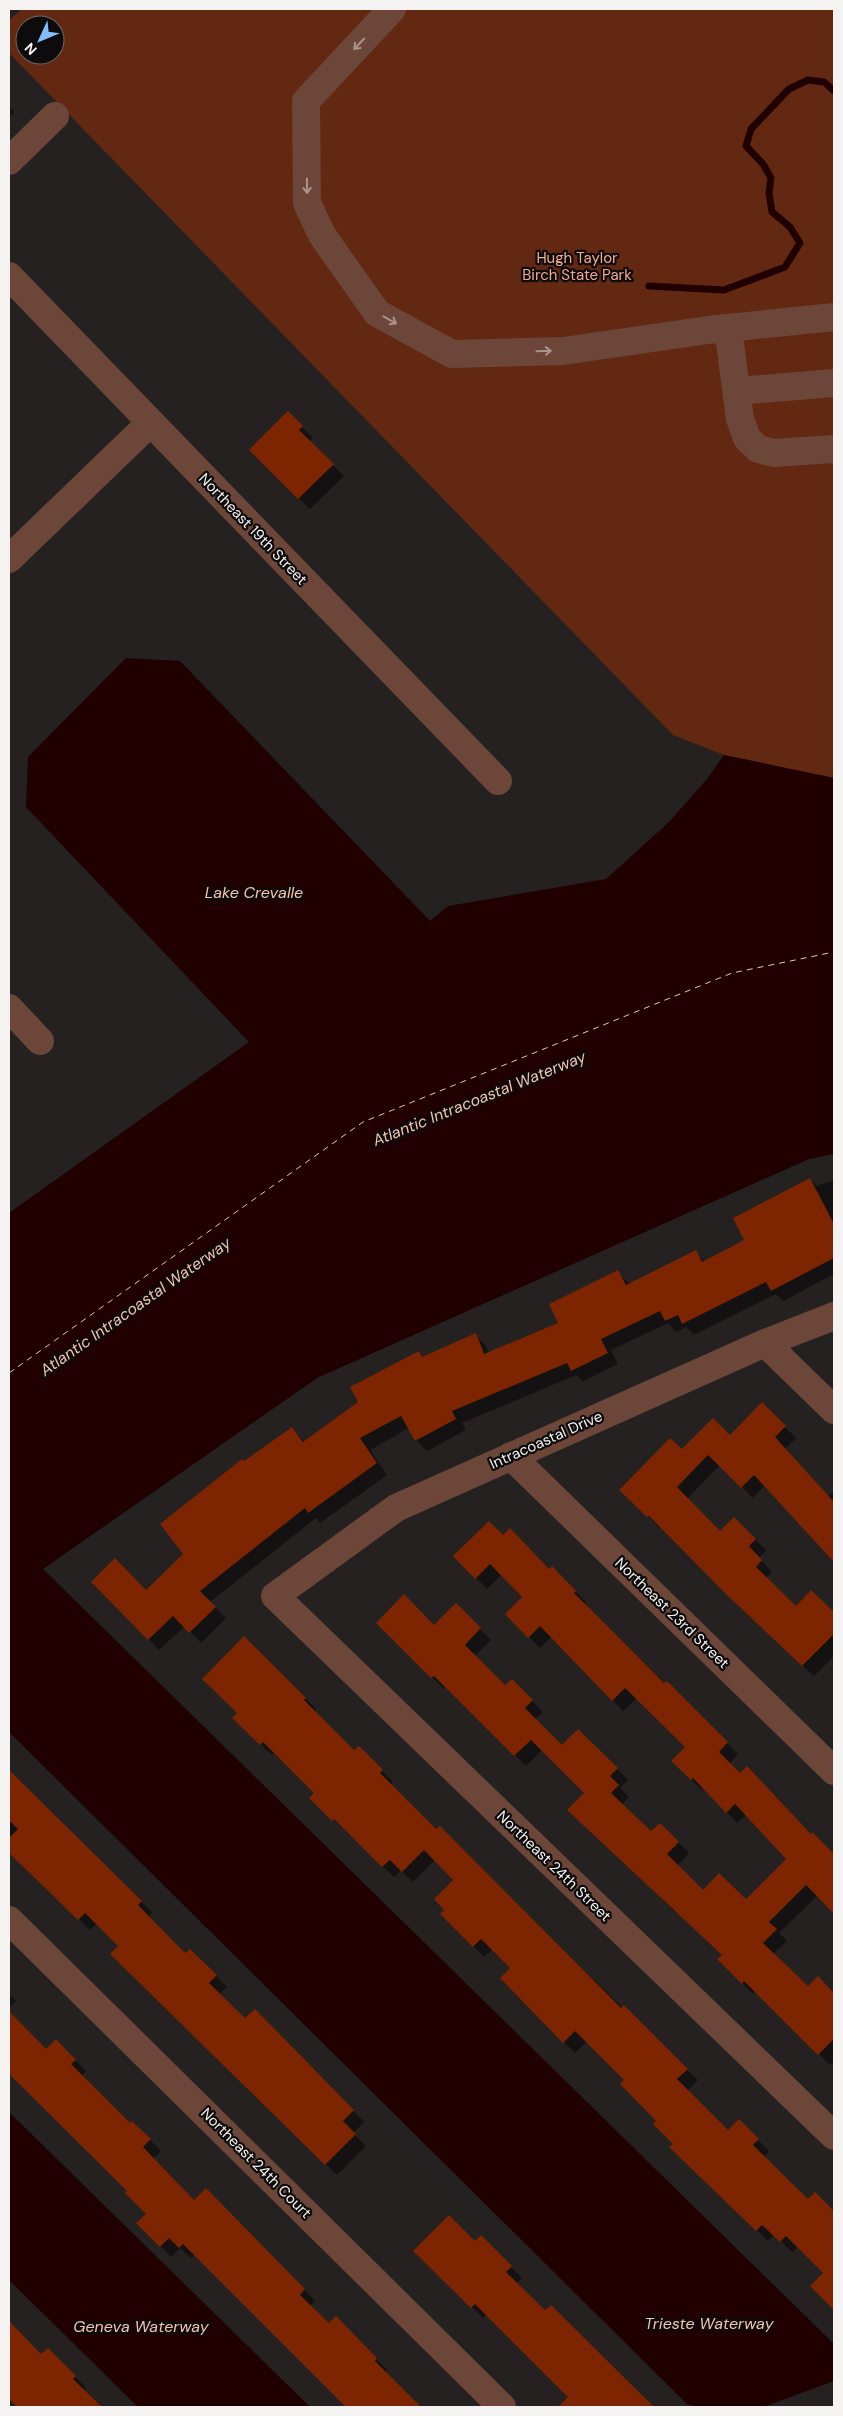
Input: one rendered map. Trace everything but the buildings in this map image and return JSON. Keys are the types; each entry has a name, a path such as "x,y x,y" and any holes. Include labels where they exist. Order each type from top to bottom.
{"street":[{"path":"392,9 306,101 307,204 322,235 377,312 452,354 563,351 728,328 834,317"},
{"path":"9,161 55,116"},
{"name":"Northeast 19th Street","path":"9,276 498,781"},
{"path":"728,328 740,419 747,438 758,448 774,453 834,449"},
{"path":"737,391 834,383"},
{"path":"9,559 150,422"},
{"path":"9,1008 40,1041"},
{"name":"Intracoastal Drive","path":"275,1596 396,1508 765,1343 834,1316"},
{"path":"765,1343 834,1410"},
{"name":"Northeast 23rd Street","path":"511,1456 834,1770"},
{"name":"Northeast 24th Street","path":"275,1596 834,2136"},
{"name":"Northeast 24th Court","path":"9,1920 502,2407"}],"green space":[{"name":"Hugh Taylor Birch State Park","path":"22,9 834,9 834,778 724,755 673,735 21,65 65,65 65,15 15,15 15,59 9,53 9,20"}],"water":[{"path":"126,658 180,661 430,921 448,906 606,879 669,822 707,779 724,755 834,778 834,1154 809,1159 317,1378 43,1569 834,2344 834,2381 763,2407 697,2407 687,2404 9,1732 9,1213 249,1042 26,807 28,757"},
{"name":"Geneva Waterway","path":"9,2112 310,2407 138,2407 9,2280"}],"waterway":[{"path":"649,286 724,290 785,267 800,243 790,227 772,212 769,193 771,178 763,164 746,146 751,129 789,89 808,80 824,82 834,91"}],"ferry route":[{"path":"9,1373 363,1122 732,973 834,952"}],"water label":[{"name":"Lake Crevalle","path":"254,892"},
{"name":"Atlantic Intracoastal Waterway","path":"479,1098"},
{"name":"Atlantic Intracoastal Waterway","path":"135,1306"},
{"name":"Trieste Waterway","path":"709,2323"}]}
